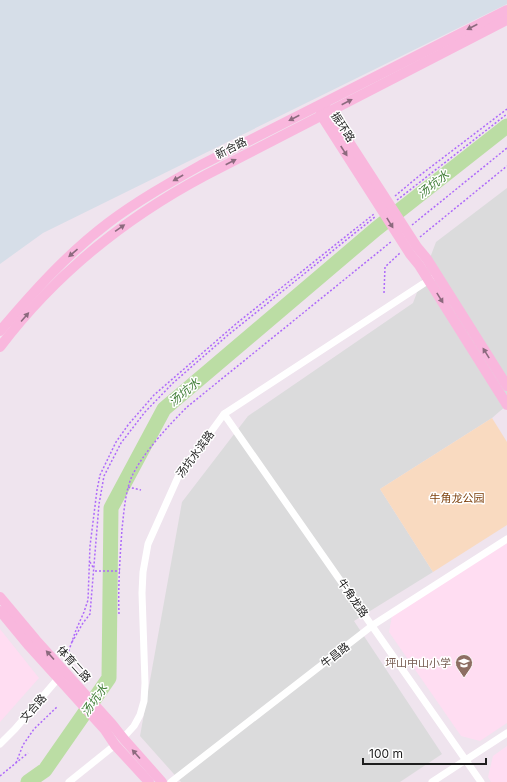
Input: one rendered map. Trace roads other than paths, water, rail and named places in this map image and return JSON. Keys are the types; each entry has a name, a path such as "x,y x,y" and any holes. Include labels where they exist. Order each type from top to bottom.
{"street":[{"name":"新合路","path":"0,330 42,283 65,260 132,206 201,165 507,10"},
{"name":"新合路","path":"0,347 49,290 92,249 159,201 325,113 507,20"},
{"name":"振环路","path":"320,104 411,248 507,386"},
{"name":"振环路","path":"433,278 507,405"},
{"name":"汤坑水滨路","path":"69,782 119,742 134,726 140,715 144,701 145,682 142,593 143,572 148,544 178,477 224,414 433,278"},
{"name":"牛角龙路","path":"224,414 481,782"},
{"name":"牛昌路","path":"171,782 373,626 507,539"},
{"name":"体育二路","path":"0,597 62,670 82,698 108,727 149,782"},
{"name":"体育二路","path":"0,611 62,670"},
{"name":"文合路","path":"0,744 15,729 62,670"},
{"path":"432,782 507,733"},
{"name":"体育二路","path":"119,742 162,782"}],"waterway":[{"name":"汤坑水","path":"28,782 45,770 109,678 111,508 164,409 376,229 507,126"}],"place":[{"name":"坪山中山小学","path":"464,678"}],"park label":[{"name":"牛角龙公园","path":"457,498"}]}
